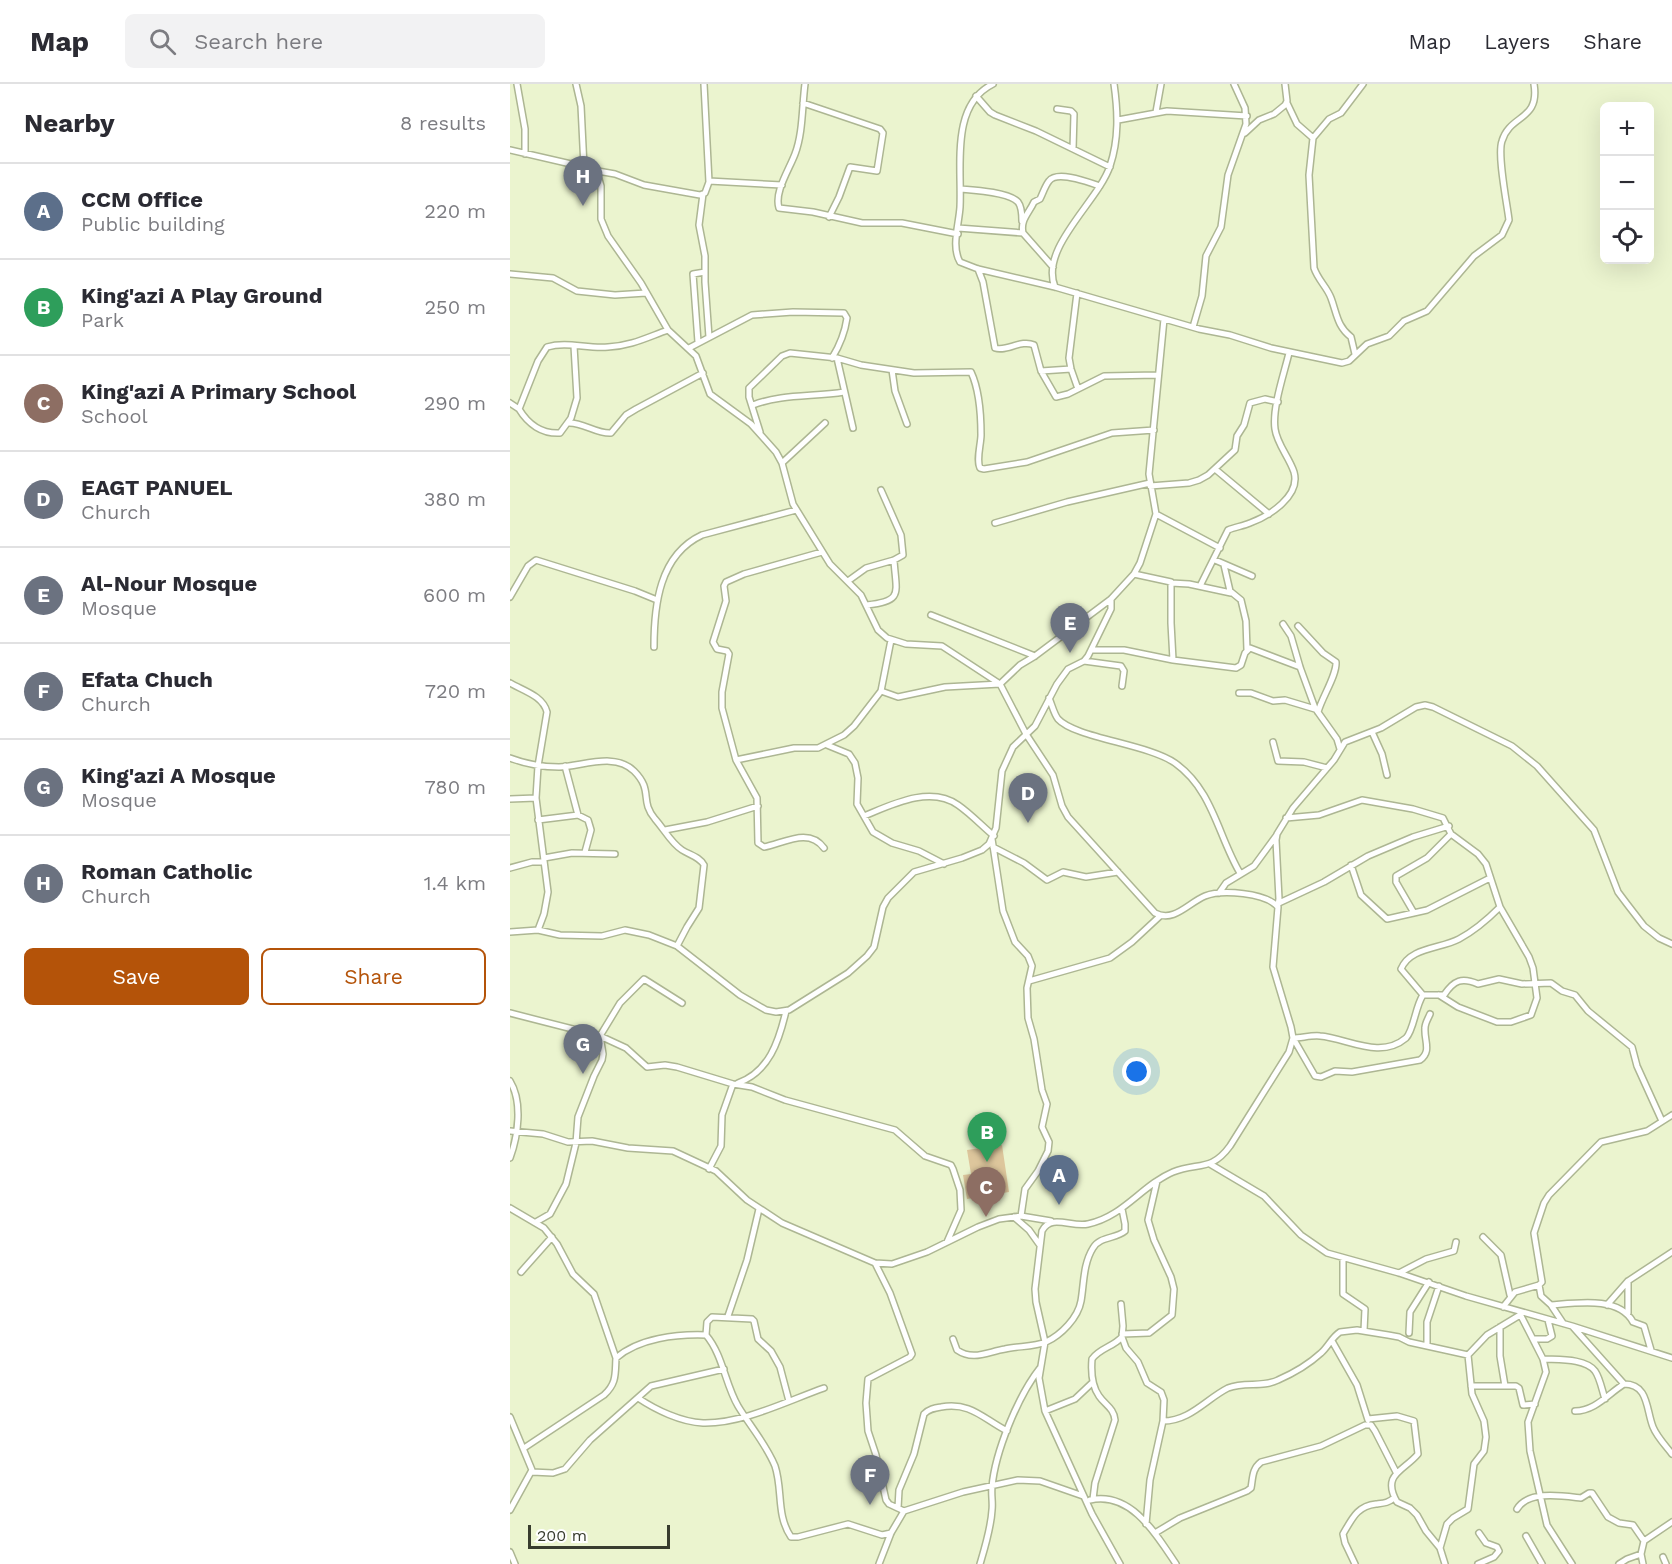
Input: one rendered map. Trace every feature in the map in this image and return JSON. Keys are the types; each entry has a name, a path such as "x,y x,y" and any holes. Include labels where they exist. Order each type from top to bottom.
{"street":[{"path":"517,84 525,129 525,154"},
{"path":"576,84 581,106 584,166"},
{"path":"704,84 709,181 707,190 703,194 699,225 705,256 709,337"},
{"path":"805,84 796,153 782,185 778,199 779,208 813,212 862,223 902,223 958,231 1023,233"},
{"path":"993,84 976,96 962,133 958,258 964,264 1193,327 1230,334 1289,352 1342,363 1349,361 1366,344 1389,336 1404,321 1427,311 1474,255 1496,241 1506,231 1509,220 1500,149 1504,135 1533,106 1534,84"},
{"path":"1055,288 1053,267 1059,246 1100,186 1110,167 1116,147 1118,120 1114,84"},
{"path":"1156,112 1161,84"},
{"path":"1193,327 1202,296 1206,256 1221,227 1228,175 1244,134 1247,116 1234,84"},
{"path":"1285,84 1287,103 1297,124 1313,138"},
{"path":"1354,354 1351,337 1336,319 1331,298 1318,279 1314,268 1309,175 1313,138 1329,119 1341,113 1363,84"},
{"path":"976,96 995,116 1036,131 1110,167"},
{"path":"803,103 880,129 884,133 877,171 850,167 829,217"},
{"path":"1244,134 1259,120 1274,114 1287,103"},
{"path":"1057,109 1071,111 1074,114 1073,150"},
{"path":"1118,120 1156,112 1247,116"},
{"path":"510,150 584,166 600,180 602,225 668,330 696,356 710,394 742,417 776,452 782,463 790,497 796,510 830,564 861,595 878,630 891,640 912,645 942,646 1000,684 1026,734 1053,775 1062,806 1068,817 1155,913 1161,916 1172,915 1206,896 1219,893 1251,895 1278,904 1388,847 1449,826"},
{"path":"591,170 608,172 645,184 703,194"},
{"path":"1022,221 1034,202 1040,200 1049,179 1053,177 1068,177 1100,186"},
{"path":"709,181 782,185"},
{"path":"961,189 991,192 1015,200 1020,205 1023,233 1053,267"},
{"path":"978,269 983,282 995,348 1031,343 1035,347 1041,371 1056,397 1061,397 1104,376 1158,375"},
{"path":"698,342 693,274 705,272"},
{"path":"510,274 553,278 577,291 615,295 646,293"},
{"path":"1077,294 1069,358 1078,389"},
{"path":"689,348 753,314 844,313 847,318 835,358 853,428"},
{"path":"881,691 898,697 945,687 1000,684 1020,665 1111,599 1134,574 1144,552 1156,514 1150,485 1164,319"},
{"path":"519,408 543,350 555,345 610,348 634,344 668,330"},
{"path":"510,403 519,408 531,424 560,433 574,412 578,388 574,346"},
{"path":"1200,586 1229,529 1250,524 1269,514 1289,495 1295,481 1293,469 1275,430 1278,402 1289,352"},
{"path":"760,434 749,394 751,385 784,355 793,353 835,358 914,373 971,372 981,420 981,449 978,464 981,468 1027,462 1112,433 1154,430"},
{"path":"1041,371 1071,369"},
{"path":"892,370 895,391 907,424"},
{"path":"568,423 576,423 609,434 626,415 703,373"},
{"path":"753,405 787,397 844,392"},
{"path":"994,523 1067,502 1150,485 1190,483 1203,478 1236,450 1237,436 1244,425 1250,403 1265,399 1278,402"},
{"path":"782,463 825,423"},
{"path":"1215,469 1269,514"},
{"path":"848,581 866,568 903,555 903,543 897,525 881,490"},
{"path":"654,647 654,613 657,600 666,573 688,542 702,535 796,510"},
{"path":"1156,514 1220,548"},
{"path":"822,552 744,574 724,584 726,601 713,644 717,649 728,651 729,654 722,700 736,760 756,794 757,838 761,846 808,838 817,840 824,848"},
{"path":"510,597 528,566 536,560 657,600"},
{"path":"867,605 885,603 894,597 896,590 894,560"},
{"path":"1215,560 1252,576"},
{"path":"1224,565 1231,593"},
{"path":"1092,650 1124,650 1173,660 1236,668 1241,666 1247,650 1246,621 1241,600 1231,593 1134,574"},
{"path":"1171,583 1173,660"},
{"path":"1021,1216 1025,1189 1041,1166 1048,1151 1049,1142 1042,1127 1047,1104 1042,1090 1034,1039 1028,1018 1026,992 1032,971 1031,961 1016,942 1002,905 993,847 1002,771 1013,747 1035,726 1049,698 1068,669 1084,661 1092,650 1110,609 1111,599"},
{"path":"931,615 1035,656"},
{"path":"1284,624 1291,636 1316,710 1337,739 1340,749"},
{"path":"1298,626 1310,641 1337,664 1316,710"},
{"path":"736,760 794,748 818,748 827,745 854,726 881,691 891,640"},
{"path":"1247,650 1253,648 1300,668"},
{"path":"1084,661 1121,666 1124,671 1122,686"},
{"path":"510,682 545,704 548,717 538,766 536,798 548,900 538,930"},
{"path":"1239,693 1251,693 1273,700 1285,700 1316,710"},
{"path":"1049,698 1056,717 1071,728 1138,747 1180,766 1198,784 1206,798 1219,823 1233,862 1240,873"},
{"path":"1219,893 1226,883 1254,866 1309,786 1327,768 1349,739 1372,732 1407,711 1425,705 1470,724 1522,753 1537,766 1593,830 1618,892 1626,904 1644,926 1659,938 1672,944"},
{"path":"1372,732 1388,775"},
{"path":"1273,742 1278,761 1304,762 1327,768"},
{"path":"827,745 849,754 855,763 858,778 857,801 873,832 944,864"},
{"path":"510,758 538,766 613,761 626,764 644,782 647,809 677,847 702,861 705,868 699,908 677,946"},
{"path":"565,766 578,815"},
{"path":"864,816 899,802 931,796 957,804 993,838"},
{"path":"510,800 536,798"},
{"path":"1286,818 1319,815 1362,800 1440,816 1449,826 1451,834 1478,854 1486,864 1500,907 1529,957 1535,983 1536,1004 1531,1015 1505,1023 1468,1011 1439,995"},
{"path":"664,830 715,820 758,806"},
{"path":"538,820 578,815 588,820 591,825 585,852"},
{"path":"1277,834 1278,904 1273,967 1293,1038 1315,1076 1321,1077 1335,1071 1352,1072 1423,1058 1428,1050 1425,1026 1430,1014"},
{"path":"1414,913 1396,882 1396,876 1427,858 1451,834"},
{"path":"510,932 538,930 560,935 602,936 625,930 649,935 677,946 753,1003 766,1010 786,1011 841,978 867,956 874,947 888,898 904,880 919,869 944,864 982,850 993,838"},
{"path":"993,847 1024,863 1047,880 1063,872 1086,877 1118,872"},
{"path":"510,868 585,852 615,854"},
{"path":"1351,865 1361,895 1385,918 1389,919 1444,903 1490,878"},
{"path":"1500,907 1487,920 1460,939 1408,958 1401,969 1424,995 1444,995 1448,988 1463,979 1478,984 1499,979 1522,984 1551,983 1562,991 1575,995 1588,1011 1632,1047 1637,1066 1662,1121"},
{"path":"1029,981 1110,958 1161,916"},
{"path":"536,1222 550,1214 566,1184 576,1143 578,1117 602,1060 600,1036 620,1003 644,980 682,1003"},
{"path":"1293,1038 1321,1036 1368,1047 1396,1043 1406,1038 1410,1032 1418,1002 1424,995"},
{"path":"709,1169 721,1146 722,1115 733,1084 755,1074 767,1061 780,1034 786,1011"},
{"path":"510,1013 600,1036 626,1048 647,1067 670,1065 733,1084 752,1087 785,1100 893,1129 925,1156 951,1165 962,1199 961,1209 946,1243"},
{"path":"513,1131 543,1134 576,1143 592,1141 628,1148 673,1151 724,1178 736,1192 759,1209 804,1234 875,1263 892,1264 927,1252 978,1227 999,1220 1021,1216 1084,1225 1111,1216 1172,1172 1210,1164 1230,1146 1289,1052 1293,1038"},
{"path":"510,1081 516,1097 510,1158"},
{"path":"1563,1323 1551,1305 1541,1296 1539,1285 1542,1278 1534,1233 1544,1203 1549,1195 1601,1142 1647,1131 1672,1115"},
{"path":"1210,1164 1264,1196 1301,1235 1318,1247 1342,1258 1429,1282 1520,1314 1563,1323 1672,1358"},
{"path":"1122,1335 1149,1334 1172,1315 1174,1289 1171,1276 1148,1221 1157,1181"},
{"path":"510,1208 536,1222 552,1237 573,1274 594,1294 616,1358 616,1379 604,1395 524,1448"},
{"path":"728,1316 747,1260 759,1209"},
{"path":"953,1339 957,1350 970,1357 1045,1342 1064,1329 1077,1313 1082,1300 1083,1278 1093,1248 1103,1239 1125,1231 1122,1209"},
{"path":"1014,1217 1029,1230 1039,1244"},
{"path":"1052,1222 1044,1227 1039,1244 1035,1296 1045,1342 1040,1368 1040,1387 1045,1411 1084,1498 1120,1564"},
{"path":"521,1272 552,1237"},
{"path":"1483,1237 1501,1255 1510,1295"},
{"path":"1399,1273 1426,1259 1454,1251 1456,1242"},
{"path":"1607,1305 1628,1281 1672,1251"},
{"path":"1342,1258 1343,1294 1365,1309 1364,1330"},
{"path":"875,1263 885,1282 912,1351 910,1358 871,1376 867,1382 868,1431 886,1500 889,1504 904,1511"},
{"path":"1628,1281 1628,1313 1633,1323 1644,1326 1651,1350"},
{"path":"1409,1333 1410,1312 1429,1282"},
{"path":"1503,1307 1510,1295 1539,1285"},
{"path":"1426,1346 1427,1322 1439,1286"},
{"path":"1551,1305 1592,1303 1607,1305 1628,1313"},
{"path":"1121,1304 1122,1335 1126,1348 1138,1362 1147,1383 1159,1390 1163,1396 1163,1421 1150,1480 1146,1524"},
{"path":"1440,1548 1447,1524 1468,1509 1474,1464 1486,1445 1484,1421 1472,1394 1468,1355 1487,1335 1520,1314"},
{"path":"1520,1314 1543,1359 1545,1378 1528,1430 1539,1496 1547,1525 1572,1564"},
{"path":"789,1401 780,1367 771,1351 758,1339 754,1321 728,1316 709,1318 706,1335 724,1368 735,1399 774,1465 779,1487 780,1510 791,1537 848,1524 882,1535 891,1533"},
{"path":"1534,1339 1547,1339 1552,1336 1548,1320"},
{"path":"1572,1326 1624,1384 1640,1388 1646,1398 1653,1427 1672,1455"},
{"path":"1500,1327 1500,1356 1505,1386"},
{"path":"1163,1421 1174,1421 1192,1413 1228,1388 1245,1384 1276,1382 1307,1364 1321,1353 1340,1332 1364,1330 1468,1355"},
{"path":"616,1358 631,1348 662,1338 706,1335"},
{"path":"1093,1499 1095,1483 1115,1420 1113,1411 1101,1399 1093,1382 1092,1359 1100,1350 1116,1343 1122,1335"},
{"path":"1332,1341 1357,1385 1368,1421 1396,1472"},
{"path":"1543,1359 1583,1363 1592,1368 1598,1376 1605,1399"},
{"path":"532,1472 553,1473 565,1469 590,1440 651,1386 724,1368"},
{"path":"980,1564 991,1518 992,1487 998,1455 1030,1381 1040,1368"},
{"path":"1045,1411 1075,1399 1093,1382"},
{"path":"1575,1411 1587,1409 1624,1384"},
{"path":"1471,1386 1518,1387 1523,1404 1535,1404"},
{"path":"638,1398 664,1412 695,1422 714,1422 745,1416 824,1388"},
{"path":"898,1508 902,1481 914,1454 924,1414 927,1411 948,1406 965,1406 1007,1431"},
{"path":"1155,1533 1180,1518 1247,1491 1251,1488 1252,1473 1261,1462 1321,1446 1368,1421 1397,1416 1414,1421 1418,1454 1396,1472 1391,1484 1394,1498 1417,1515 1440,1548 1446,1564"},
{"path":"510,1417 532,1472 510,1510"},
{"path":"879,1564 891,1533 904,1511 963,1492 1018,1480 1040,1481 1084,1498 1117,1500 1127,1505 1155,1533 1176,1564"},
{"path":"1517,1509 1522,1503 1539,1496 1564,1495 1581,1498 1592,1493 1608,1517 1620,1523 1633,1525 1644,1541"},
{"path":"1355,1564 1343,1534 1354,1515 1364,1507 1388,1502 1394,1498"},
{"path":"1644,1564 1641,1554 1644,1541 1672,1522"},
{"path":"1478,1564 1494,1557 1499,1549 1486,1543 1479,1533"},
{"path":"1526,1536 1542,1564"},
{"path":"510,1552 515,1564"},
{"path":"1619,1564 1627,1558 1641,1554"},
{"path":"1494,1557 1500,1564"},
{"path":"1663,1557 1666,1564"}],"shaded area":[{"path":"1002,1145 1009,1192 967,1199 963,1175 971,1174 967,1150"}],"place":[{"name":"Roman Catholic","path":"583,206"},
{"name":"Al-Nour Mosque","path":"1070,653"},
{"name":"EAGT PANUEL","path":"1028,823"},
{"name":"King'azi A Mosque","path":"583,1074"},
{"name":"King'azi A Play Ground","path":"987,1162"},
{"name":"CCM Office","path":"1059,1205"},
{"name":"King'azi A Primary School","path":"986,1217"},
{"name":"Efata Chuch","path":"870,1505"}]}
